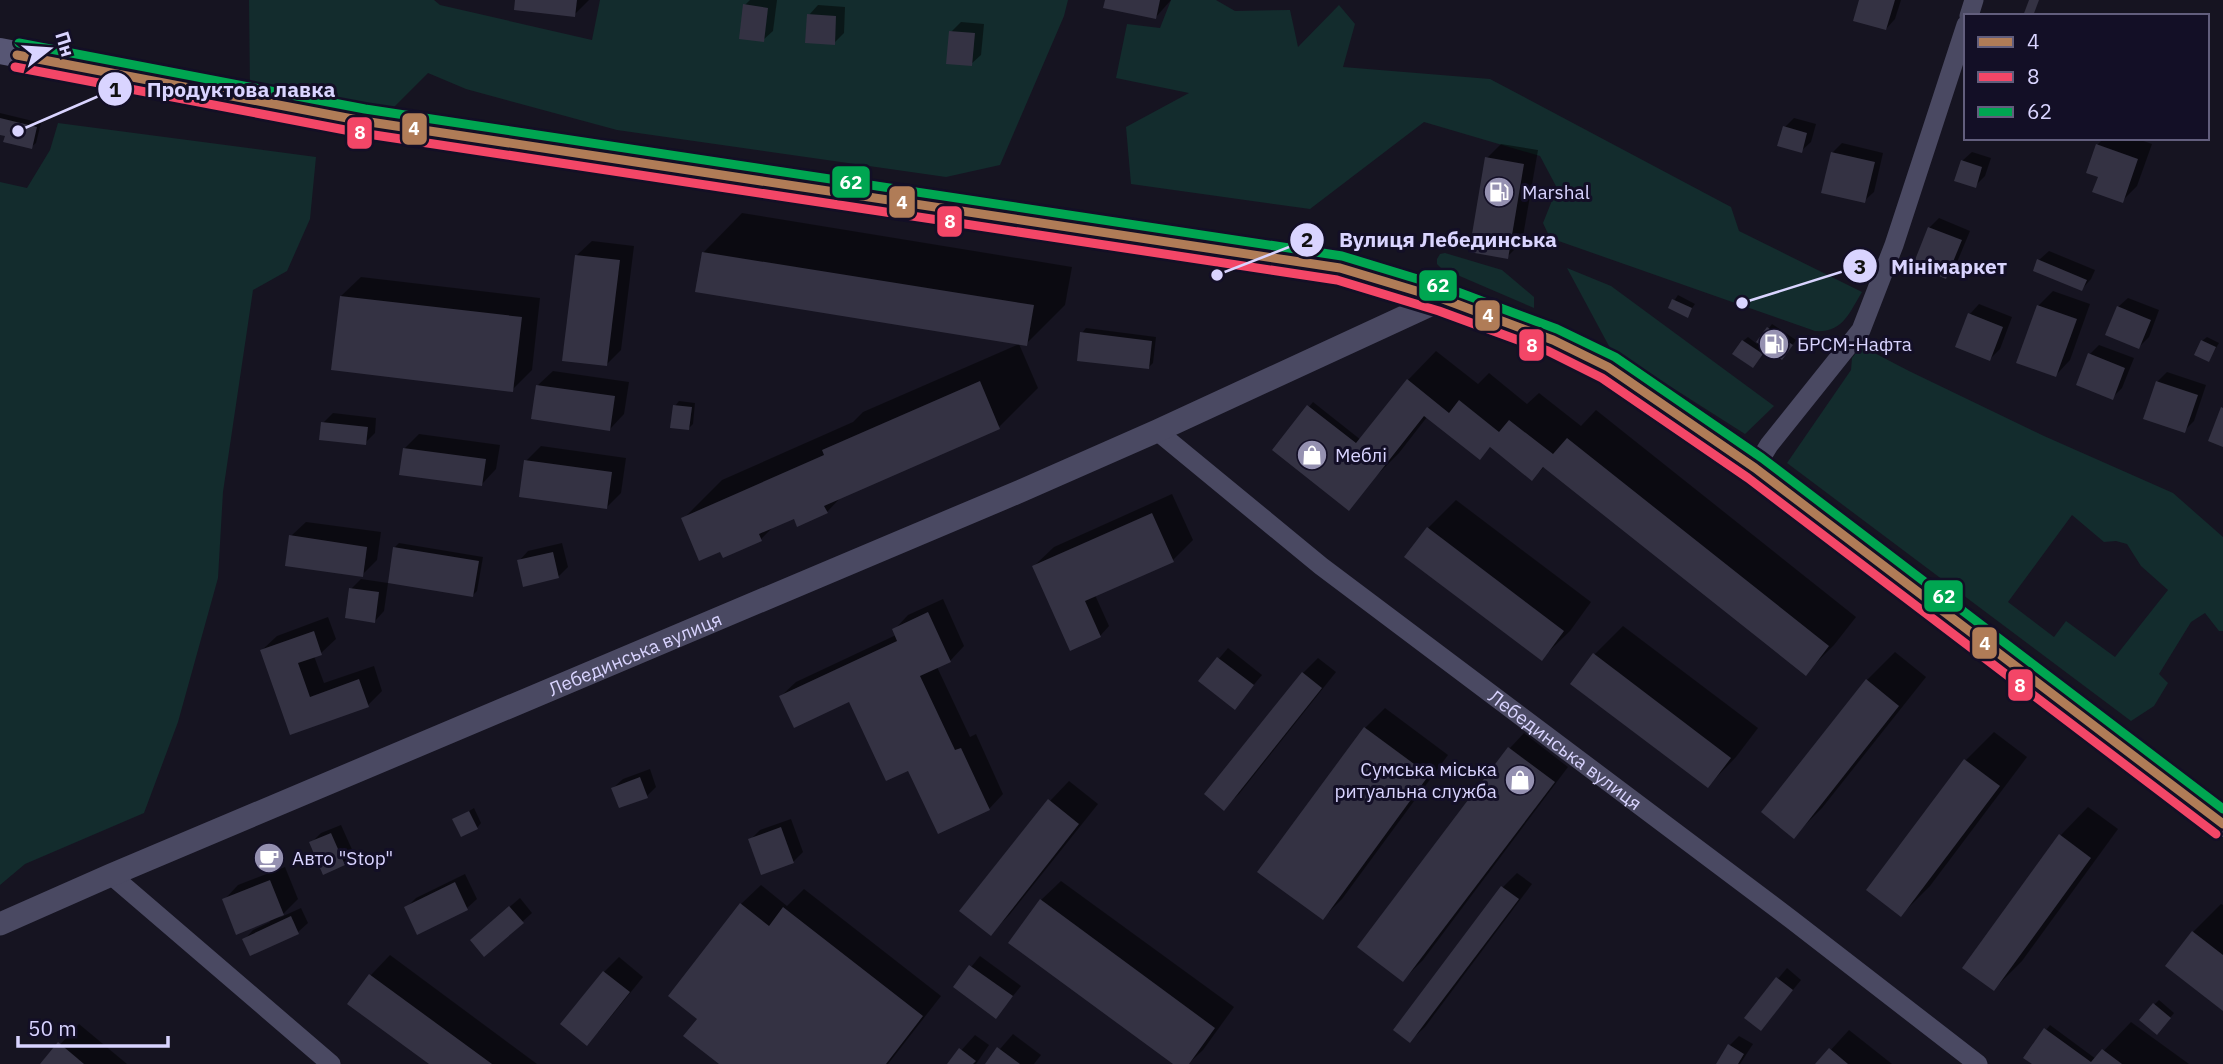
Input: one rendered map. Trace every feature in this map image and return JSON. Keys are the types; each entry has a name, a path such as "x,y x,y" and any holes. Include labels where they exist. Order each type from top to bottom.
{"main road":[{"path":"0,51 363,121 1340,268 1443,299 1553,341 1608,367 1755,468 2223,824"}],"street":[{"path":"1755,468 1769,445 1861,331 1894,245 1964,31"},
{"name":"Лебединська вулиця","path":"0,924 1157,432 1443,299"},
{"name":"Лебединська вулиця","path":"1157,432 1321,566 1694,846 1978,1064"},
{"path":"111,875 331,1064"}],"green space":[{"path":"249,0 434,0 440,5 592,40 600,0 1068,0 1064,16 1000,165 946,177 617,130 466,89 428,73 390,111 250,91"},
{"path":"1171,0 1216,0 1235,11 1290,10 1298,47 1339,5 1355,24 1343,67 1490,79 1731,207 1739,231 1862,292 1839,325 1825,331 1815,331 1550,238 1543,223 1557,188 1540,156 1424,122 1310,209 1131,184 1126,127 1189,93 1116,78 1127,24 1160,28"},
{"path":"58,123 316,157 310,219 287,271 253,290 223,492 218,578 178,722 144,813 25,864 0,885 0,182 27,188 50,150"},
{"path":"1445,253 1502,270 1534,297 1534,308 1441,268 1437,259 1440,254"},
{"path":"1567,268 1611,286 1774,406 1745,434 1610,348"},
{"path":"1861,346 2044,436 2173,493 2223,537 2223,631 2219,631 2205,613 2191,622 2159,674 2168,683 2154,706 2131,721 1787,463 1851,370 1852,358","holes":["2072,515 2104,542 2127,544 2141,566 2168,590 2115,657 2066,621 2054,637 2008,602"]}],"building":[{"path":"515,0 577,0 575,17 514,10"},
{"path":"1105,0 1160,0 1156,19 1103,8"},
{"path":"1859,0 1895,0 1886,30 1853,21"},
{"path":"2029,0 2039,0 2034,14 2024,14"},
{"path":"743,4 768,8 764,42 739,39"},
{"path":"807,14 836,16 835,45 805,43"},
{"path":"949,31 975,33 972,66 946,64"},
{"path":"0,118 37,127 32,149 3,142 5,136 0,135"},
{"path":"1783,126 1807,133 1802,153 1777,146"},
{"path":"2096,144 2138,159 2123,203 2092,192 2098,177 2086,173"},
{"path":"1831,152 1875,162 1865,203 1821,193"},
{"name":"Marshal","path":"1485,157 1524,164 1508,259 1469,252"},
{"path":"1961,160 1982,167 1976,188 1954,181"},
{"path":"1928,227 1962,240 1946,279 1913,265"},
{"path":"702,252 1034,305 1027,346 695,292"},
{"path":"575,255 620,260 607,366 562,361"},
{"path":"2037,259 2087,280 2082,291 2033,271"},
{"path":"340,296 522,317 513,392 331,370"},
{"path":"1672,299 1692,308 1688,318 1668,308"},
{"path":"2037,305 2077,319 2056,377 2016,363"},
{"path":"2117,306 2151,320 2139,349 2105,335"},
{"path":"1968,313 2003,327 1990,361 1955,347"},
{"name":"БРСМ-Нафта","path":"1767,327 1793,345 1782,360 1756,342"},
{"path":"1080,332 1152,341 1149,369 1077,361"},
{"path":"1742,340 1763,354 1753,368 1732,354"},
{"path":"2201,340 2216,347 2209,362 2194,355"},
{"path":"2088,353 2125,368 2113,400 2076,385"},
{"path":"1407,379 1449,413 1459,400 1499,432 1509,420 1553,454 1567,438 1829,646 1806,676 1543,467 1532,481 1490,447 1480,460 1424,416 1349,511 1272,450 1307,405 1356,443"},
{"path":"980,381 1000,429 824,506 828,513 797,527 794,519 759,534 762,541 723,558 720,552 699,561 681,518 824,455 822,450"},
{"path":"2156,381 2198,395 2185,433 2143,419"},
{"path":"536,385 615,396 610,431 531,419"},
{"path":"673,405 692,407 689,430 670,428"},
{"path":"2221,407 2223,408 2223,447 2208,441"},
{"path":"321,422 368,427 366,445 319,440"},
{"path":"403,448 486,459 482,486 399,475"},
{"path":"524,460 612,472 607,509 519,497"},
{"path":"1152,513 1174,562 1085,601 1101,637 1070,651 1032,566"},
{"path":"1427,527 1564,631 1542,661 1404,557"},
{"path":"289,535 367,547 363,577 285,566"},
{"path":"393,547 479,561 473,597 388,583"},
{"path":"553,552 559,578 523,587 517,560"},
{"path":"349,588 379,592 375,623 345,618"},
{"path":"928,612 951,662 920,676 955,750 961,748 990,810 938,834 908,771 886,781 849,702 794,728 779,696 897,641 892,629"},
{"path":"314,631 322,655 298,663 310,697 359,679 369,707 290,735 260,650"},
{"path":"1593,653 1731,758 1708,788 1570,684"},
{"path":"1217,657 1254,685 1235,710 1198,681"},
{"path":"1302,672 1322,688 1224,811 1204,794"},
{"path":"1866,679 1899,706 1794,839 1761,812"},
{"path":"1364,727 1429,775 1323,920 1257,872"},
{"path":"1508,747 1555,782 1403,982 1357,947"},
{"path":"1964,759 2000,786 1901,917 1866,890"},
{"path":"640,777 648,798 619,808 611,788"},
{"path":"1048,799 1079,824 991,936 959,911"},
{"path":"469,811 478,829 461,837 452,819"},
{"path":"781,827 794,863 761,875 748,839"},
{"path":"331,833 345,865 323,875 309,842"},
{"path":"2059,834 2091,858 1994,991 1962,968"},
{"path":"270,880 284,915 236,935 222,899"},
{"path":"455,882 468,910 417,935 404,907"},
{"path":"1501,886 1519,899 1410,1043 1393,1030"},
{"path":"1040,899 1215,1028 1189,1064 1173,1064 1008,943"},
{"path":"740,903 769,926 783,907 923,1016 886,1064 719,1064 683,1036 697,1019 668,996"},
{"path":"509,906 524,923 484,957 470,940"},
{"path":"291,916 299,934 250,956 242,939"},
{"path":"2192,931 2223,955 2223,1011 2165,966"},
{"path":"969,965 1013,996 996,1019 953,987"},
{"path":"603,971 630,992 587,1046 560,1024"},
{"path":"369,974 492,1064 429,1064 347,1004"},
{"path":"1776,977 1793,990 1761,1031 1744,1018"},
{"path":"2153,1003 2171,1018 2157,1035 2139,1020"},
{"path":"2044,1028 2091,1062 2102,1049 2122,1064 2032,1064 2023,1058"},
{"path":"58,1042 84,1064 40,1064"},
{"path":"1728,1044 1744,1054 1738,1064 1716,1064"},
{"path":"997,1047 1020,1064 985,1064"},
{"path":"959,1048 976,1061 973,1064 947,1064"},
{"path":"1829,1048 1848,1064 1815,1064"}],"transit line":[{"name":"62","path":"19,43 365,109 1342,256 1447,288 1557,329 1615,357 1762,458 2223,809"},
{"name":"4","path":"17,55 363,121 1340,268 1443,299 1553,340 1608,367 1755,468 2223,824"},
{"name":"8","path":"15,67 361,133 1337,280 1439,311 1548,351 1602,378 1748,478 2216,834"}],"place":[{"name":"Продуктова лавка","path":"18,131"},
{"name":"Marshal","path":"1499,192"},
{"name":"Вулиця Лебединська","path":"1217,275"},
{"name":"Мінімаркет","path":"1742,303"},
{"name":"БРСМ-Нафта","path":"1774,344"},
{"name":"Меблі","path":"1312,455"},
{"name":"Сумська міська ритуальна служба","path":"1520,780"},
{"name":"Авто \"Stop\"","path":"269,858"}]}
